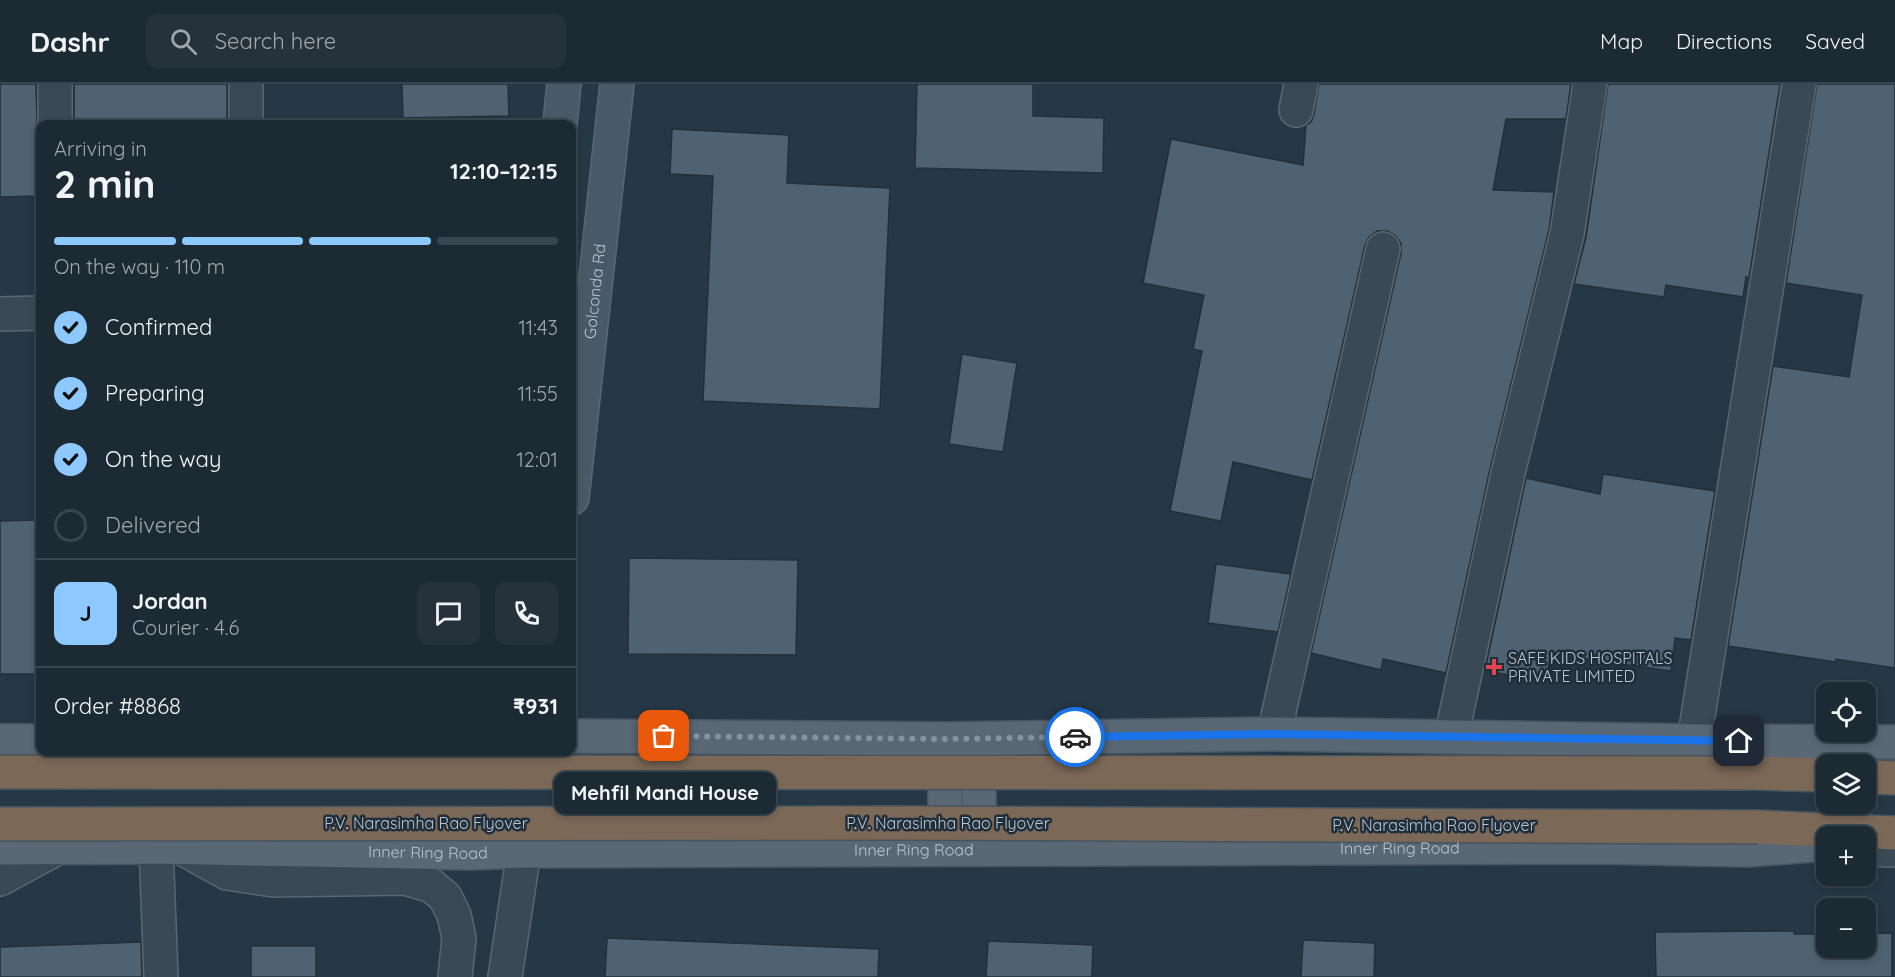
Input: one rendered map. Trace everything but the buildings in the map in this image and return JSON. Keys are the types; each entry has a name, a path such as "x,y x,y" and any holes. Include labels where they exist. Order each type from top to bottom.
{"highway":[{"path":"0,772 1756,773 1816,776"},
{"path":"1876,777 1895,778"},
{"name":"P.V. Narasimha Rao Flyover","path":"0,824 891,823 1746,827 1895,833"}],"main road":[{"path":"560,120 564,84"},
{"name":"Golconda Rd","path":"576,461 617,84"},
{"path":"576,736 978,739 1274,734 1895,742"},
{"path":"945,739 945,849"},
{"path":"978,739 980,849"},
{"path":"0,741 36,741"},
{"path":"1876,840 1895,838"},
{"name":"Inner Ring Road","path":"0,848 169,848 468,853 1602,847 1748,850 1816,845"}],"street":[{"path":"55,84 55,120"},
{"path":"246,84 246,120"},
{"path":"1451,738 1508,473 1566,234 1590,84"},
{"path":"1694,741 1799,84"},
{"path":"1274,734 1383,249"},
{"path":"0,314 36,313"},
{"path":"0,879 59,848"},
{"path":"161,977 169,848 227,873 273,880 405,878 432,886 445,897 454,915 459,938 455,977"},
{"path":"1876,849 1895,850"},
{"path":"505,977 524,851"}],"way so far":[{"path":"664,736 945,739 1075,737"}],"place":[{"name":"SAFE KIDS HOSPITALS PRIVATE LIMITED","path":"1494,667"},
{"name":"Mehfil Mandi House","path":"664,736"}],"route":[{"path":"1075,737 1274,734 1739,741"}]}
